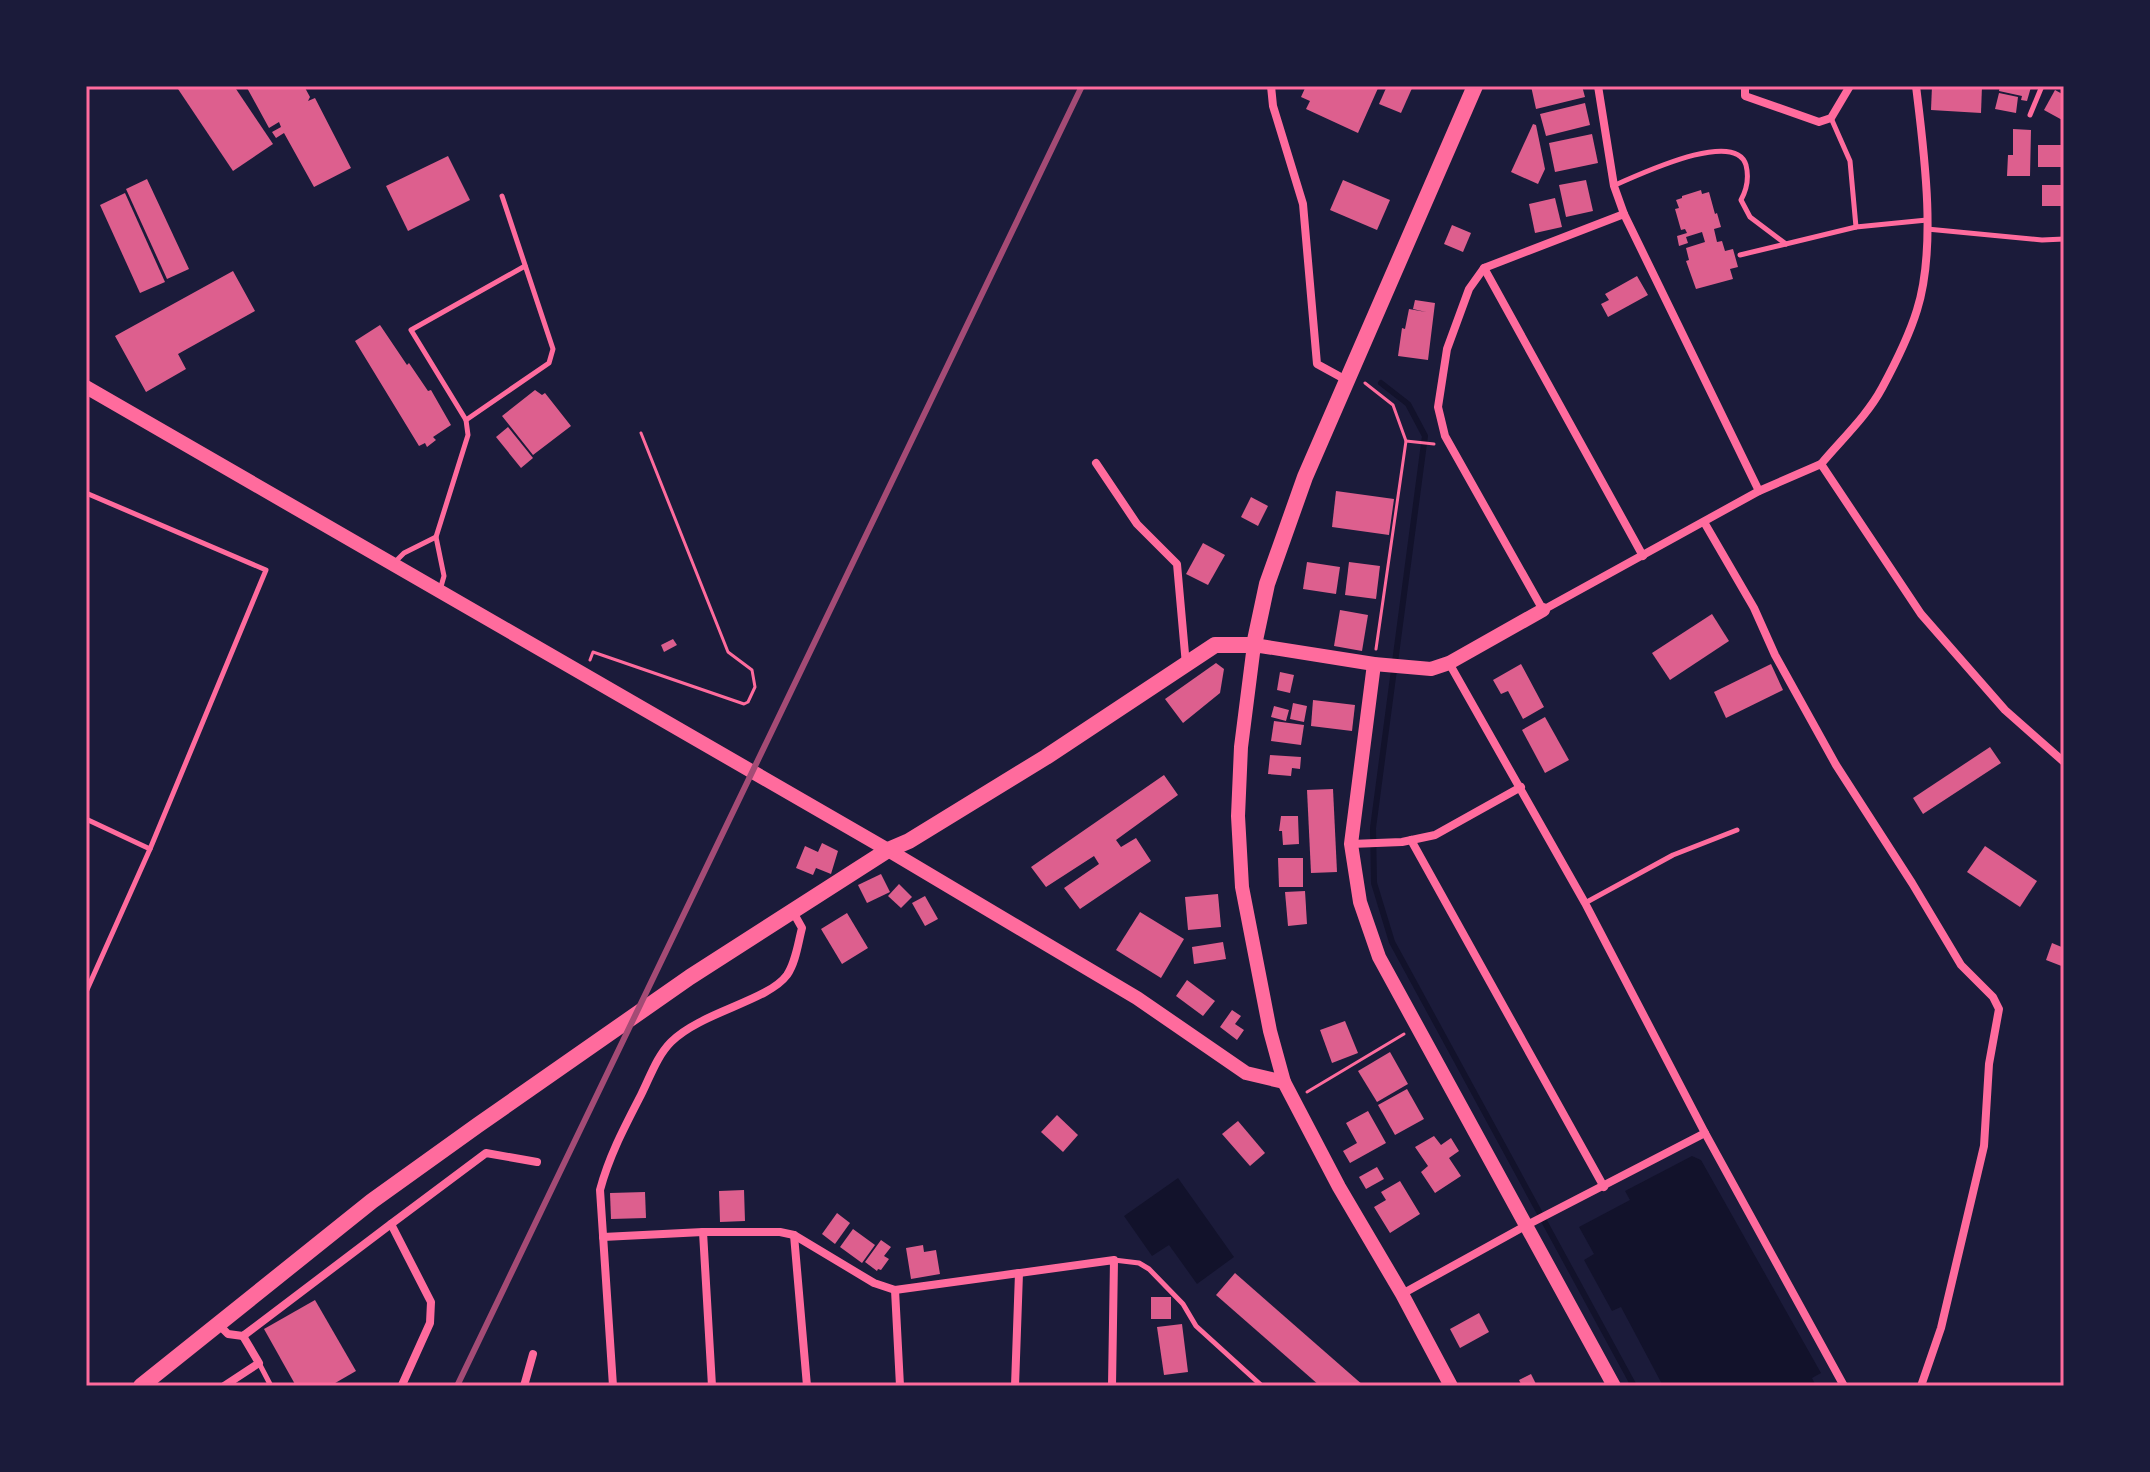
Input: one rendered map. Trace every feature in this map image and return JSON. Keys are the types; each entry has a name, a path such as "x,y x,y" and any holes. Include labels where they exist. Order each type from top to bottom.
{"main road":[{"path":"141,1386 372,1201 690,977 888,850 909,841 1046,757 1215,645 1254,645 1267,584 1305,477 1356,382 1475,86"}],"street":[{"path":"1271,86 1273,106 1303,204 1317,364 1356,382"},
{"path":"1598,86 1614,186 1624,214 1759,491"},
{"path":"1745,86 1745,96 1819,122 1831,118 1850,86"},
{"path":"1451,1386 1284,1082 1266,1015 1242,887 1238,816 1241,747 1254,645 1378,665 1431,669 1449,663 1759,491 1821,464 1881,389 1917,310 1924,271 1927,224 1916,86"},
{"path":"1543,610 1445,436 1438,407 1447,349 1469,289 1484,268 1624,214"},
{"path":"1484,268 1643,556"},
{"path":"86,387 888,850 1137,998 1246,1073 1284,1082"},
{"path":"1096,463 1137,524 1177,564 1186,665"},
{"path":"1821,464 1921,614 2005,710 2064,762"},
{"path":"1704,522 1754,608 1775,655 1836,765 1961,965 1993,997 1999,1009 1989,1064 1984,1146 1941,1328 1921,1386"},
{"path":"1449,663 1585,903 1705,1133 1844,1386"},
{"path":"1378,665 1357,844 1360,902 1379,957 1531,1223 1614,1386"},
{"path":"1357,844 1435,835 1521,787"},
{"path":"1411,840 1604,1187"},
{"path":"613,1386 600,1190 606,1164 658,1060 670,1043 701,1020 772,988 786,976 793,963 802,928 793,911"},
{"path":"1402,1294 1705,1133"},
{"path":"219,1325 228,1334 243,1336 486,1153 537,1162"},
{"path":"391,1224 431,1302 430,1323 402,1385"},
{"path":"703,1232 712,1386"},
{"path":"603,1237 780,1232 794,1235 874,1283 895,1290 1114,1260 1112,1386"},
{"path":"794,1235 807,1386"},
{"path":"1015,1386 1019,1273"},
{"path":"895,1290 900,1386"},
{"path":"224,1386 259,1363 243,1336"},
{"path":"524,1386 533,1354"}],"lane":[{"path":"2030,115 2042,86"},
{"path":"1831,118 1850,161 1856,227"},
{"path":"1614,186 1688,156 1718,150 1736,153 1743,158 1746,166 1748,186 1741,200 1750,217 1786,244"},
{"path":"466,420 549,363 553,349 502,196"},
{"path":"1740,255 1856,227 1927,224 2042,240 2064,239"},
{"path":"440,592 444,576 436,537 468,435 466,420 411,330 525,266"},
{"path":"86,493 266,570 150,849 86,992"},
{"path":"392,564 404,553 436,537"},
{"path":"86,819 150,849"},
{"path":"1585,903 1673,855 1737,830"},
{"path":"1114,1260 1139,1263 1149,1269 1183,1304 1196,1326 1262,1386"},
{"path":"259,1363 271,1386"}],"path":[{"path":"1356,382 1393,405 1406,441 1378,665"},
{"path":"582,674 593,652 744,704 755,687 752,670 728,652 641,433"},
{"path":"1406,441 1450,445"},
{"path":"1293,1100 1417,1026"}],"shaded area":[{"path":"1692,1156 1701,1160 1821,1373 1812,1378 1816,1386 1663,1386 1621,1307 1612,1311 1584,1260 1594,1254 1579,1227 1630,1200 1625,1191"},
{"path":"1178,1178 1234,1257 1197,1284 1169,1245 1152,1256 1124,1216"}],"building":[{"path":"176,86 234,86 273,144 233,171"},
{"path":"246,86 304,86 310,97 308,101 315,98 351,168 314,187 284,133 276,138 272,132 281,127 279,122 269,128"},
{"path":"1306,86 1379,86 1358,133 1306,109 1310,101 1301,97"},
{"path":"1387,86 1413,86 1401,113 1379,104"},
{"path":"1531,86 1582,86 1585,97 1536,109"},
{"path":"1932,86 1982,86 1981,113 1931,110"},
{"path":"2000,86 2031,87 2027,101 2021,100 2022,96 1999,91"},
{"path":"2055,90 2064,95 2064,121 2044,110"},
{"path":"1999,93 2018,97 2016,113 1995,109"},
{"path":"1585,103 1590,125 1546,136 1540,114"},
{"path":"1533,124 1536,125 1545,169 1538,184 1511,172"},
{"path":"2013,129 2031,130 2030,176 2007,176 2008,155 2013,155"},
{"path":"1592,134 1598,163 1555,172 1549,143"},
{"path":"2038,145 2064,145 2064,167 2038,167"},
{"path":"448,156 470,200 408,231 386,186"},
{"path":"147,179 189,269 167,279 126,189"},
{"path":"1343,180 1390,200 1377,230 1330,210"},
{"path":"1586,180 1593,211 1566,217 1559,185"},
{"path":"2042,185 2064,185 2064,206 2042,206"},
{"path":"1701,190 1702,194 1709,192 1717,213 1721,227 1714,229 1717,242 1722,241 1725,251 1733,249 1738,267 1730,269 1733,279 1696,289 1686,261 1689,260 1686,248 1705,242 1702,232 1686,237 1688,243 1679,246 1677,236 1687,233 1685,229 1681,230 1675,209 1679,208 1676,200"},
{"path":"125,193 165,282 140,293 100,205"},
{"path":"1555,198 1562,227 1535,233 1529,204"},
{"path":"1452,225 1471,233 1463,252 1444,244"},
{"path":"233,271 255,311 178,354 186,369 146,392 115,336"},
{"path":"1637,276 1648,295 1608,317 1601,304 1609,300 1605,294"},
{"path":"1415,300 1435,303 1428,360 1398,356 1402,328 1405,329 1409,309 1426,312 1413,309"},
{"path":"380,325 407,365 409,363 428,391 431,390 451,425 433,437 436,440 427,447 425,443 419,446 355,341"},
{"path":"535,390 542,395 545,393 571,426 533,455 502,416"},
{"path":"508,427 533,458 521,468 496,437"},
{"path":"1336,491 1394,499 1389,535 1332,527"},
{"path":"1251,497 1268,506 1258,526 1241,517"},
{"path":"1203,543 1225,555 1208,585 1186,574"},
{"path":"1307,562 1340,567 1336,594 1303,589"},
{"path":"1349,562 1380,566 1376,599 1345,595"},
{"path":"1340,610 1368,615 1362,651 1334,646"},
{"path":"1712,614 1729,641 1670,680 1652,653"},
{"path":"673,639 677,645 664,652 661,645"},
{"path":"1216,663 1224,669 1220,693 1183,723 1165,699"},
{"path":"1521,664 1544,707 1523,719 1508,691 1501,694 1493,680"},
{"path":"1771,664 1783,690 1726,718 1714,692"},
{"path":"1280,672 1294,675 1290,693 1277,690"},
{"path":"1313,700 1355,705 1352,731 1311,726"},
{"path":"1293,703 1307,706 1304,722 1290,719"},
{"path":"1274,706 1289,710 1286,721 1271,717"},
{"path":"1545,717 1569,760 1545,773 1522,730"},
{"path":"1274,721 1304,725 1301,745 1271,741"},
{"path":"1990,747 2001,763 1923,814 1913,798"},
{"path":"1270,755 1301,757 1300,769 1292,768 1291,776 1268,774"},
{"path":"1164,775 1178,795 1116,840 1121,847 1136,838 1151,861 1080,909 1064,888 1099,864 1094,856 1046,887 1031,867"},
{"path":"1333,789 1337,872 1311,873 1307,790"},
{"path":"1281,816 1298,816 1299,844 1283,845 1282,831 1279,831"},
{"path":"822,843 838,851 831,874 816,868 813,875 796,868 805,846 818,852"},
{"path":"1985,846 2037,881 2020,907 1967,872"},
{"path":"1278,858 1303,858 1303,887 1279,887"},
{"path":"881,874 890,892 867,903 858,885"},
{"path":"899,884 912,897 901,908 888,896"},
{"path":"1305,891 1307,924 1288,926 1285,892"},
{"path":"1218,894 1221,927 1188,930 1185,897"},
{"path":"925,896 938,919 925,926 912,903"},
{"path":"1140,912 1184,939 1161,978 1116,950"},
{"path":"847,913 868,948 842,964 821,929"},
{"path":"1223,942 1226,959 1194,964 1192,947"},
{"path":"2052,943 2064,948 2064,967 2046,960"},
{"path":"1187,980 1215,1001 1203,1016 1176,996"},
{"path":"1232,1010 1241,1016 1235,1024 1244,1030 1237,1040 1220,1027"},
{"path":"1345,1021 1358,1053 1332,1063 1320,1030"},
{"path":"1390,1052 1408,1084 1377,1102 1358,1071"},
{"path":"1407,1089 1424,1119 1395,1135 1378,1105"},
{"path":"1368,1111 1386,1143 1350,1163 1343,1151 1357,1143 1346,1123"},
{"path":"1057,1115 1078,1135 1063,1152 1041,1132"},
{"path":"1238,1121 1265,1153 1250,1166 1222,1134"},
{"path":"1434,1136 1441,1145 1451,1138 1459,1151 1449,1158 1461,1176 1435,1193 1421,1172 1428,1166 1415,1147"},
{"path":"1377,1167 1384,1179 1366,1189 1359,1177"},
{"path":"1400,1181 1420,1214 1390,1233 1374,1207 1386,1200 1381,1192"},
{"path":"744,1190 745,1221 720,1222 719,1191"},
{"path":"645,1192 646,1218 611,1219 610,1193"},
{"path":"837,1213 850,1223 835,1244 822,1234"},
{"path":"853,1229 875,1245 862,1263 840,1247"},
{"path":"881,1240 891,1247 884,1256 889,1259 877,1271 865,1262"},
{"path":"923,1245 924,1252 936,1250 940,1274 911,1279 906,1248"},
{"path":"1235,1273 1364,1386 1320,1386 1216,1295"},
{"path":"1151,1297 1171,1297 1171,1319 1151,1319"},
{"path":"315,1300 356,1371 330,1386 296,1386 264,1329"},
{"path":"1479,1313 1489,1332 1460,1348 1450,1329"},
{"path":"1182,1324 1188,1372 1164,1375 1157,1327"},
{"path":"1531,1374 1537,1386 1522,1386 1519,1380"}],"waterway":[{"path":"1381,383 1408,404 1425,436 1373,828 1374,883 1392,942 1634,1386"}],"railway":[{"path":"457,1386 1082,86"}]}
